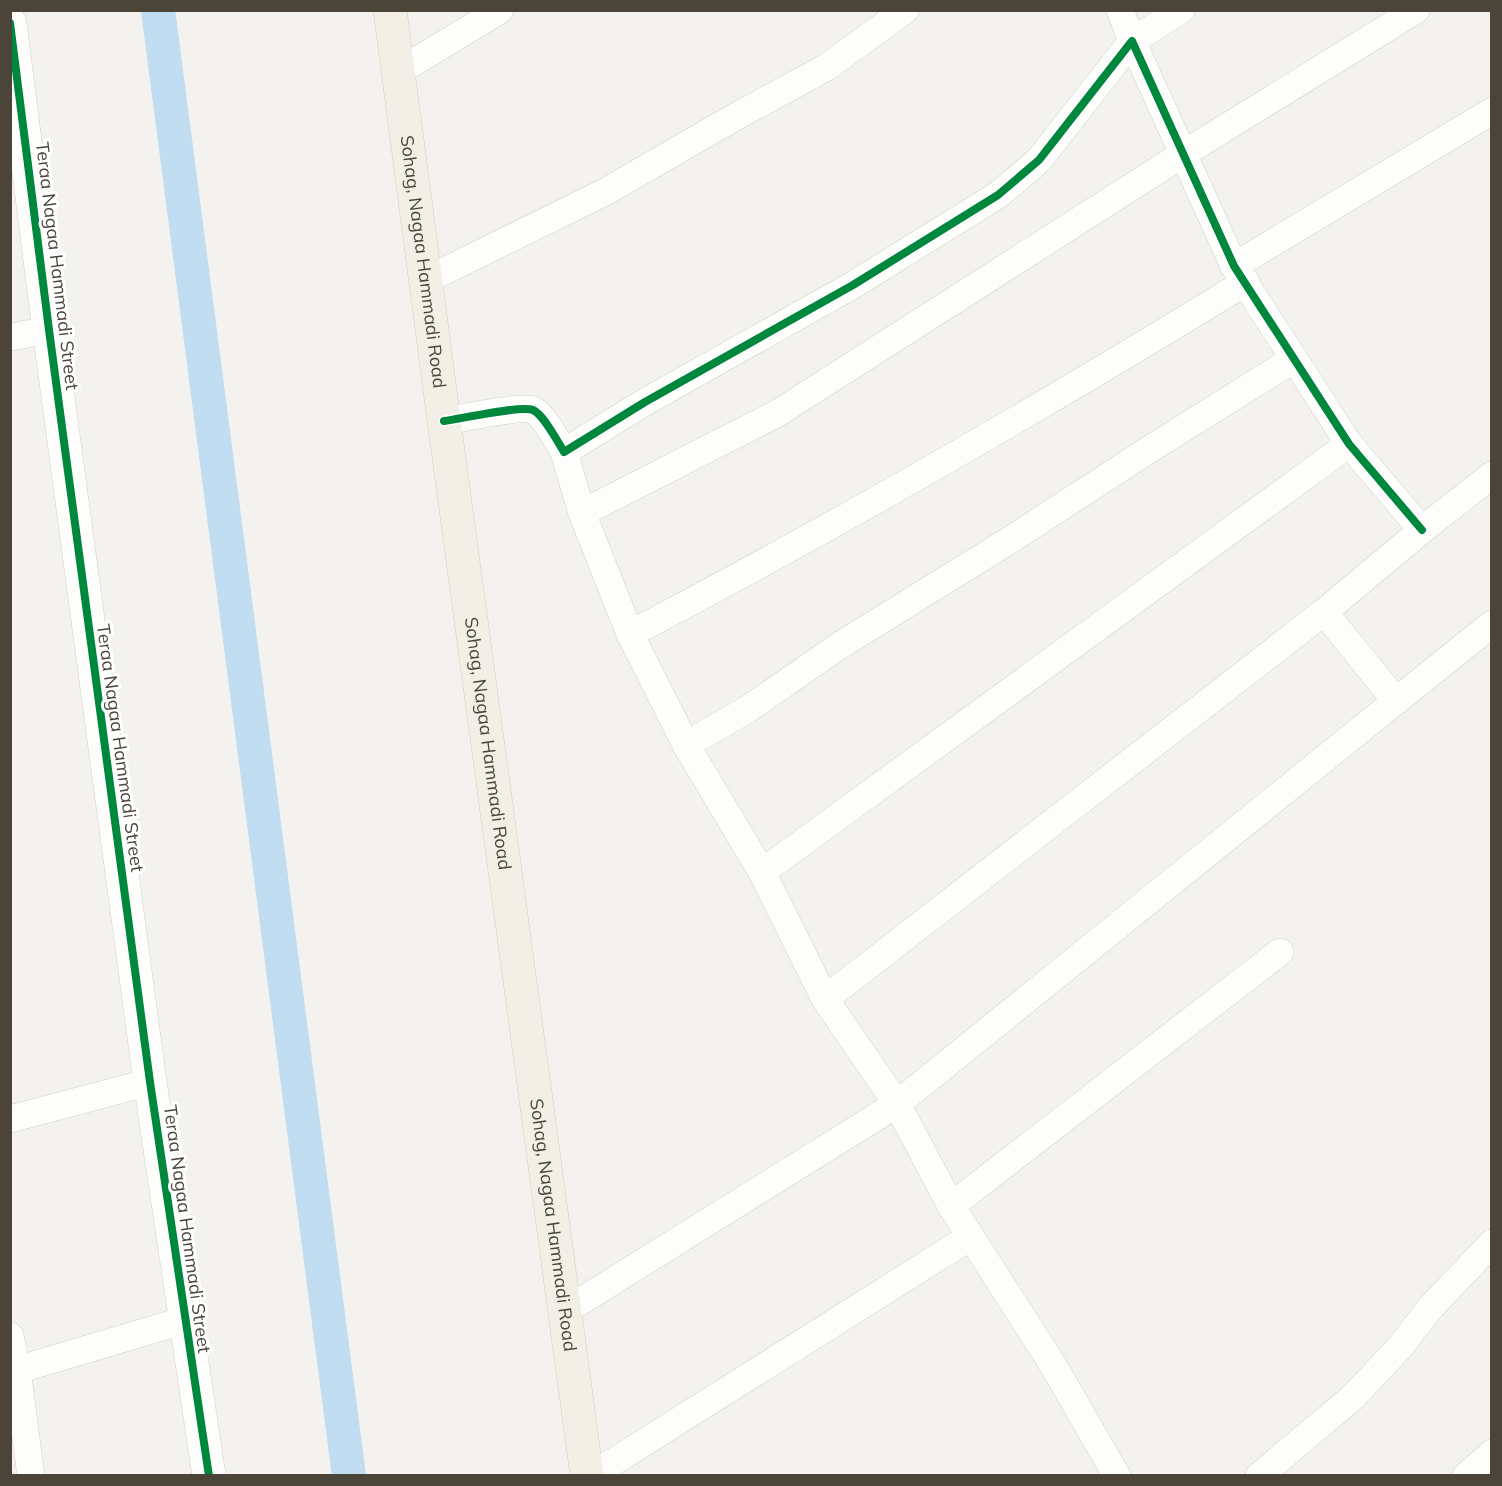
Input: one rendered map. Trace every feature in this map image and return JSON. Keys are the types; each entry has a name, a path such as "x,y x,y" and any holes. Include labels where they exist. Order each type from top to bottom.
{"main road":[{"name":"Sohag, Nagaa Hammadi Road","path":"390,10 589,1476"}],"street":[{"path":"398,72 500,10"},
{"path":"426,280 606,192 827,67 905,10"},
{"path":"1120,10 1132,41 1240,274 1349,444 1422,530"},
{"path":"564,452 645,402 853,285 998,195 1039,160 1132,41 1181,10"},
{"path":"582,513 778,413 1184,154 1416,10"},
{"name":"Teraa Nagaa Hammadi Street","path":"10,23 15,85 150,1082 209,1476"},
{"path":"630,634 753,570 944,463 1096,374 1240,274 1491,111"},
{"path":"10,337 49,330"},
{"path":"686,745 748,709 839,646 1294,359"},
{"path":"444,421 531,409 536,411 543,420 564,452 582,513 630,634 686,745 762,872 825,999 897,1104 951,1206 1053,1365 1117,1476"},
{"path":"762,872 1349,444"},
{"path":"825,999 1324,612 1491,475"},
{"path":"1324,612 1396,701"},
{"path":"565,1311 897,1104 1491,624"},
{"path":"951,1206 1280,952"},
{"path":"10,1119 150,1082"},
{"path":"589,1476 970,1238"},
{"path":"1259,1476 1353,1397 1400,1347 1431,1307 1491,1243"},
{"path":"17,1370 186,1320"},
{"path":"10,1336 32,1476"},
{"path":"1467,1476 1491,1453"}],"waterway":[{"path":"158,10 349,1476"}],"cycle path":[{"path":"10,23 150,1082 209,1476"},
{"path":"444,421 504,411 533,410 546,423 564,452 645,402 853,285 998,195 1039,160 1132,41 1234,266 1349,444 1422,530"}]}
